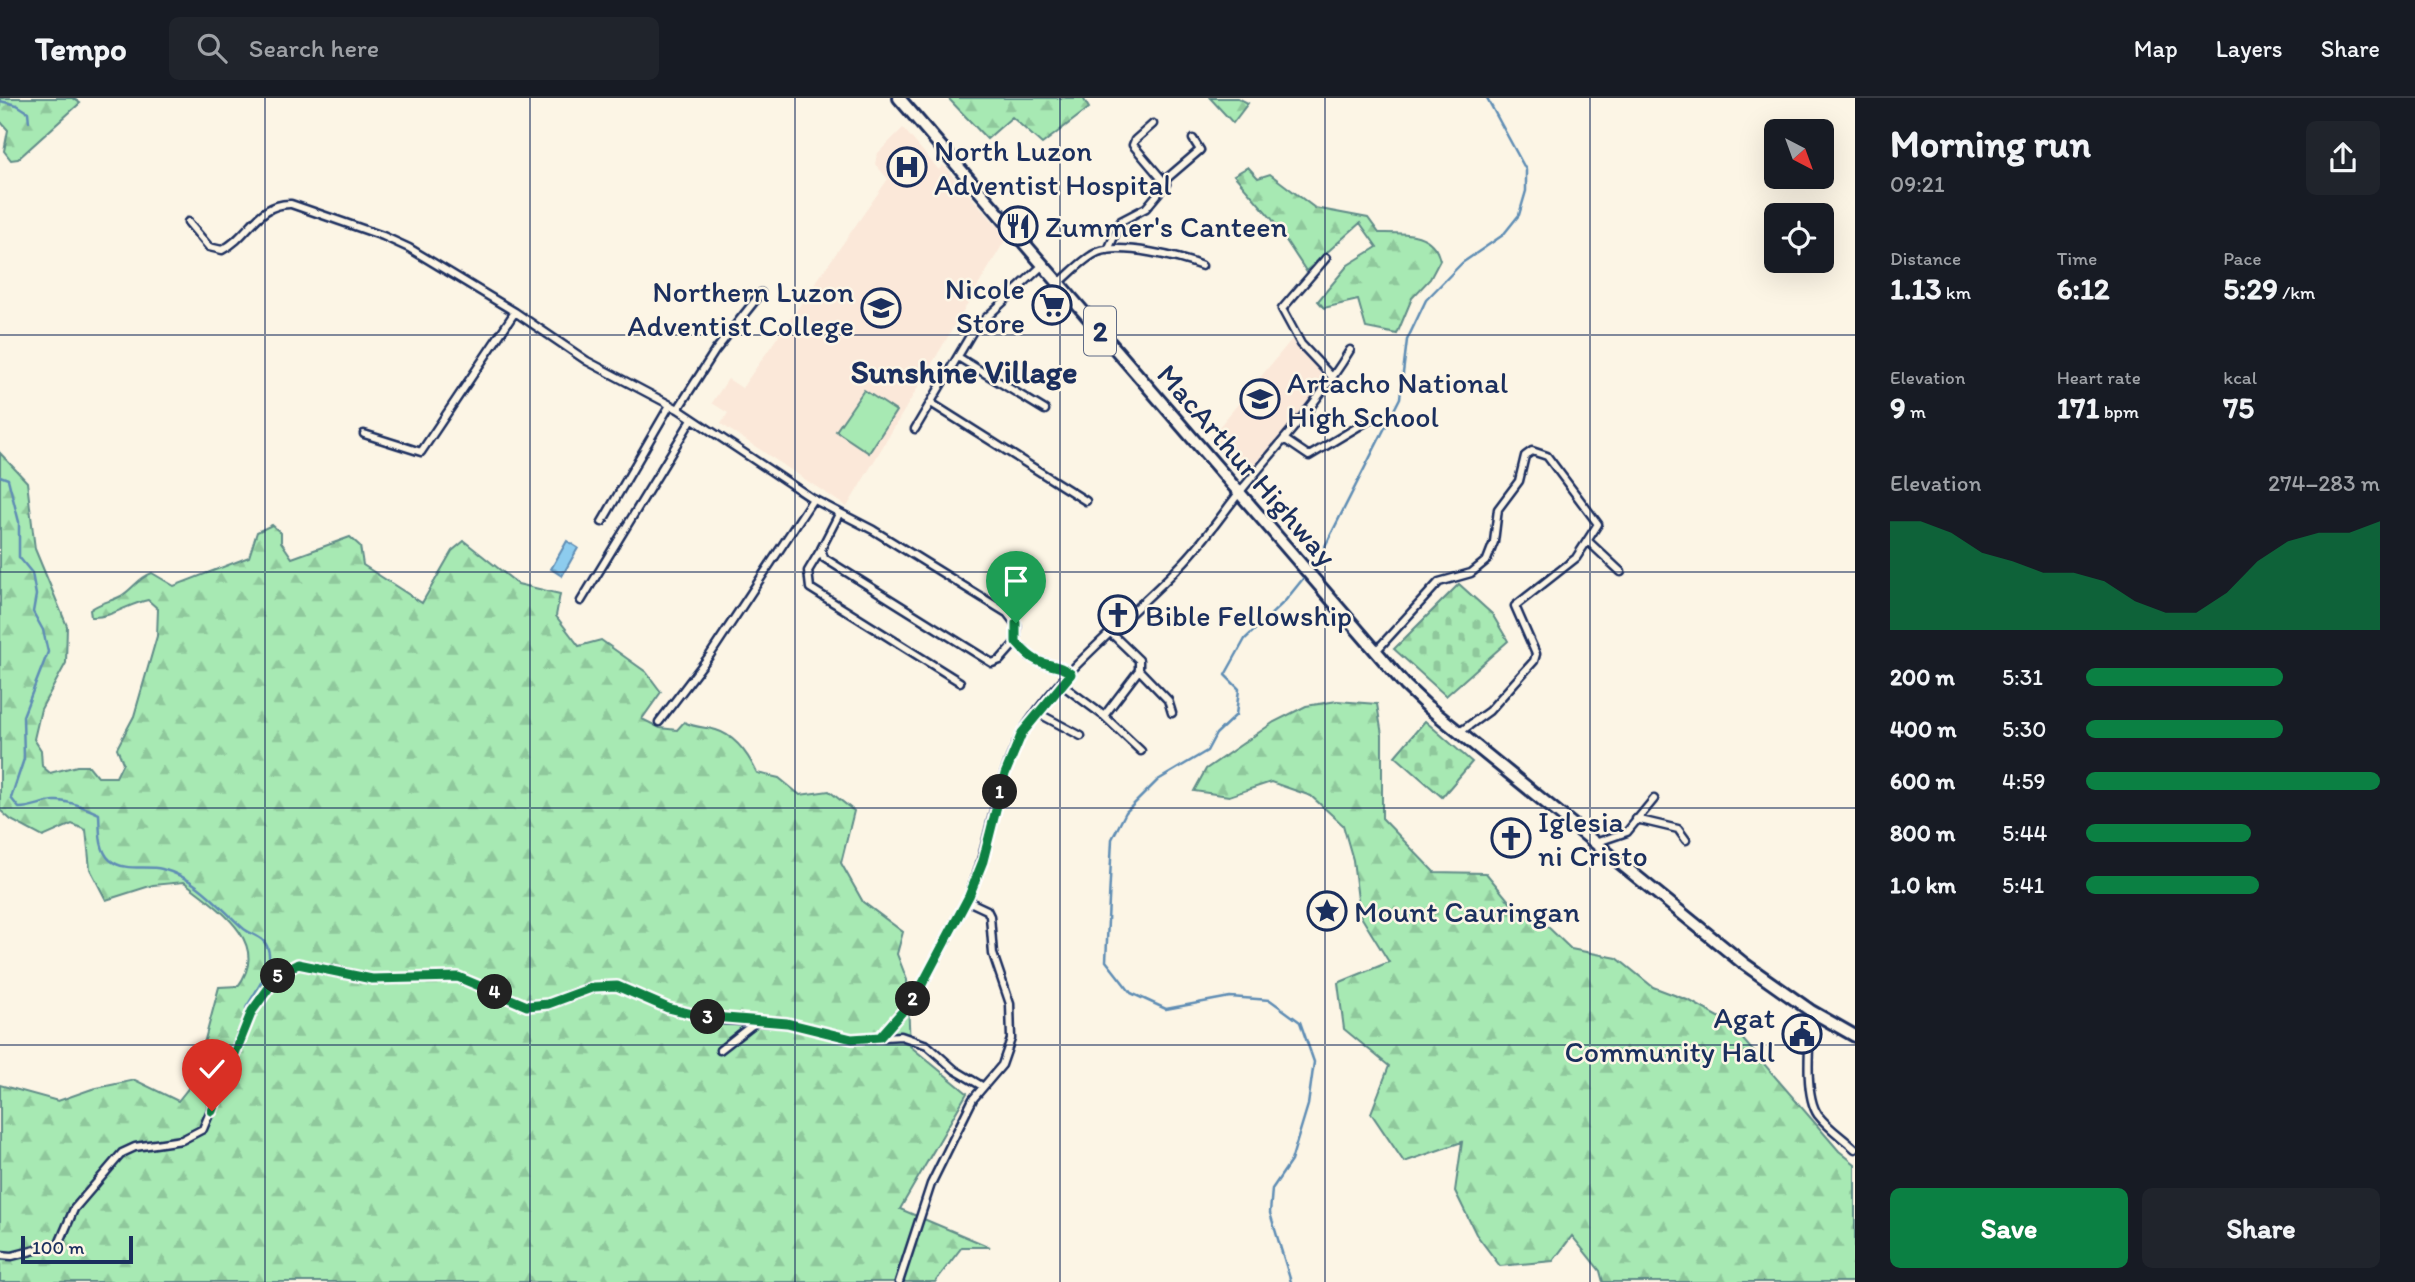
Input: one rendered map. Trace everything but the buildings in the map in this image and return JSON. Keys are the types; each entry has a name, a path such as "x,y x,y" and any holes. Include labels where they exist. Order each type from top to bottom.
{"highway":[{"name":"MacArthur Highway","path":"899,98 1238,494 1427,707 1743,963 1811,1011 1855,1036"}],"street":[{"path":"1153,124 1133,145 1165,180"},
{"path":"1108,250 1115,228 1121,221 1146,208 1162,191 1165,180 1200,150 1193,139"},
{"path":"188,222 209,247 222,250 239,238 261,213 278,205 291,204 409,248 515,312 587,360 678,409 813,499 873,530 1007,613 1016,623 1016,642 1000,660 992,663 824,558 821,550"},
{"path":"1059,284 1093,255 1108,250 1162,254 1202,266"},
{"path":"1326,258 1282,309 1301,344 1333,378"},
{"path":"915,429 978,324 1043,265"},
{"path":"678,409 715,351 761,293"},
{"path":"364,434 421,452 515,312"},
{"path":"880,1037 916,996 969,896 983,861 991,821 1012,756 1036,712 1214,529 1238,494 1333,378 1350,350"},
{"path":"958,357 1045,410"},
{"path":"931,403 1086,501"},
{"path":"602,522 670,405"},
{"path":"581,601 692,419"},
{"path":"1284,439 1309,456 1371,419"},
{"path":"1376,651 1439,582 1471,573 1487,560 1494,542 1498,509 1519,481 1523,460 1528,453 1537,452 1547,456 1597,519 1597,529 1576,558 1515,606 1536,654 1534,661 1489,711 1460,732"},
{"path":"659,722 710,655 813,499"},
{"path":"839,513 808,571 810,588 960,682"},
{"path":"1589,542 1621,572"},
{"path":"1104,716 1139,670 1139,660 1111,634"},
{"path":"1016,642 1037,661 1061,666 1071,674"},
{"path":"1139,670 1168,700 1172,713"},
{"path":"1061,684 1104,716 1141,751"},
{"path":"1036,712 1081,736"},
{"path":"1595,843 1627,832 1654,799"},
{"path":"1636,819 1678,829 1686,840"},
{"path":"899,1282 931,1184 982,1086 1002,1065 1012,1023 1008,997 993,954 990,916 987,910 972,903 969,896"},
{"path":"0,1255 12,1256 58,1244 74,1209 122,1153 135,1147 175,1142 200,1132 212,1111 252,1011 279,974 298,964 372,979 458,977 527,1006 548,1004 594,987 617,986 668,1008 723,1020 795,1024 852,1039 901,1036 923,1043 956,1070 982,1086"},
{"path":"1811,1011 1810,1060 1814,1108 1826,1123 1855,1149"},
{"path":"720,1050 756,1022"}],"shaded area":[{"name":"Northern Luzon Adventist College","path":"903,128 939,170 943,165 1007,237 847,507 721,424 728,413 712,403 728,379 742,388 888,179 875,164 877,154"},
{"path":"1292,339 1327,374 1327,380 1250,476 1209,439"}],"green space":[{"path":"0,98 73,98 80,103 18,159 11,160 4,151 8,130 0,121"},
{"path":"948,98 1083,98 1089,108 1042,144 1012,117 987,139"},
{"path":"1210,98 1238,98 1248,103 1233,123"},
{"path":"1248,167 1258,178 1270,174 1315,208 1368,218 1379,233 1417,236 1431,244 1440,260 1430,279 1412,298 1397,334 1366,328 1358,300 1324,308 1318,301 1348,265 1377,247 1360,223 1306,271 1272,219 1234,175"},
{"path":"864,390 896,411 869,453 836,431"},
{"path":"0,453 27,482 35,549 67,626 66,663 41,709 34,739 41,750 42,766 50,773 77,766 89,766 98,777 116,777 123,763 117,748 134,716 157,636 158,609 148,600 99,617 91,617 90,610 121,596 152,573 174,586 249,557 257,532 272,525 281,533 281,542 292,558 350,537 360,546 363,565 422,603 452,551 464,541 518,584 560,594 556,616 579,646 601,640 646,672 661,692 642,719 660,728 677,730 684,722 723,733 741,747 757,773 779,778 800,795 829,791 854,811 841,863 863,902 903,932 897,954 907,980 910,1046 967,1093 900,1209 990,1247 962,1247 935,1282 0,1282 0,1085 58,1101 92,1089 135,1080 178,1101 194,1081 219,987 238,986 247,970 248,955 244,940 236,927 184,882 153,885 106,900 90,869 86,830 72,824 43,837 11,820 0,810"},
{"path":"1459,584 1492,614 1508,641 1446,696 1394,649"},
{"path":"1337,701 1377,704 1382,735 1382,818 1434,872 1486,873 1513,906 1545,924 1571,949 1617,958 1653,987 1690,1001 1728,1022 1839,1151 1855,1164 1855,1282 1603,1282 1600,1271 1572,1236 1553,1261 1500,1266 1476,1234 1455,1191 1462,1142 1404,1162 1371,1113 1389,1066 1344,1029 1338,983 1389,962 1360,915 1353,860 1343,825 1311,796 1271,782 1229,796 1194,791 1206,769 1274,722 1306,706"},
{"path":"1425,721 1472,762 1442,797 1395,756"}],"water":[{"path":"567,541 578,548 562,576 551,569"}],"waterway":[{"path":"1310,570 1319,558 1400,398 1407,340 1426,300 1462,263 1503,235 1519,215 1526,191 1526,170 1487,98"},
{"path":"0,101 17,105 28,112 29,122"},
{"path":"0,476 8,479 19,522 19,557 32,573 36,595 33,612 43,630 48,652 23,716 24,759 11,798 19,808 60,801 99,814 102,845 110,860 122,866 162,869 187,879 244,929 261,939 268,949 268,964 263,980 246,1008"},
{"path":"1291,1282 1270,1213 1272,1189 1291,1161 1308,1105 1314,1062 1300,1022 1270,1000 1230,997 1166,1009 1131,993 1106,961 1112,839 1126,812 1158,780 1207,751 1216,734 1236,715 1239,689 1225,675 1245,639 1285,601 1306,575"}],"place":[{"name":"North Luzon Adventist Hospital","path":"907,167"},
{"name":"Zummer's Canteen","path":"1018,226"},
{"name":"Nicole Store","path":"1052,305"},
{"name":"Northern Luzon Adventist College","path":"881,308"},
{"name":"Artacho National High School","path":"1260,399"},
{"name":"Bible Fellowship","path":"1118,615"},
{"name":"Iglesia ni Cristo","path":"1511,838"},
{"name":"Mount Cauringan","path":"1327,911"},
{"name":"Agat Community Hall","path":"1802,1034"}],"district":[{"name":"Sunshine Village","path":"964,372"}],"route":[{"path":"212,1111 257,1002 279,974 298,964 311,964 372,979 458,977 470,980 507,1000 527,1006 548,1004 594,987 617,986 668,1008 701,1016 723,1020 787,1023 852,1039 880,1037 916,996 969,896 983,861 1005,774 1022,733 1036,712 1071,674 1057,664 1042,663 1026,653 1016,642 1016,623"}]}
